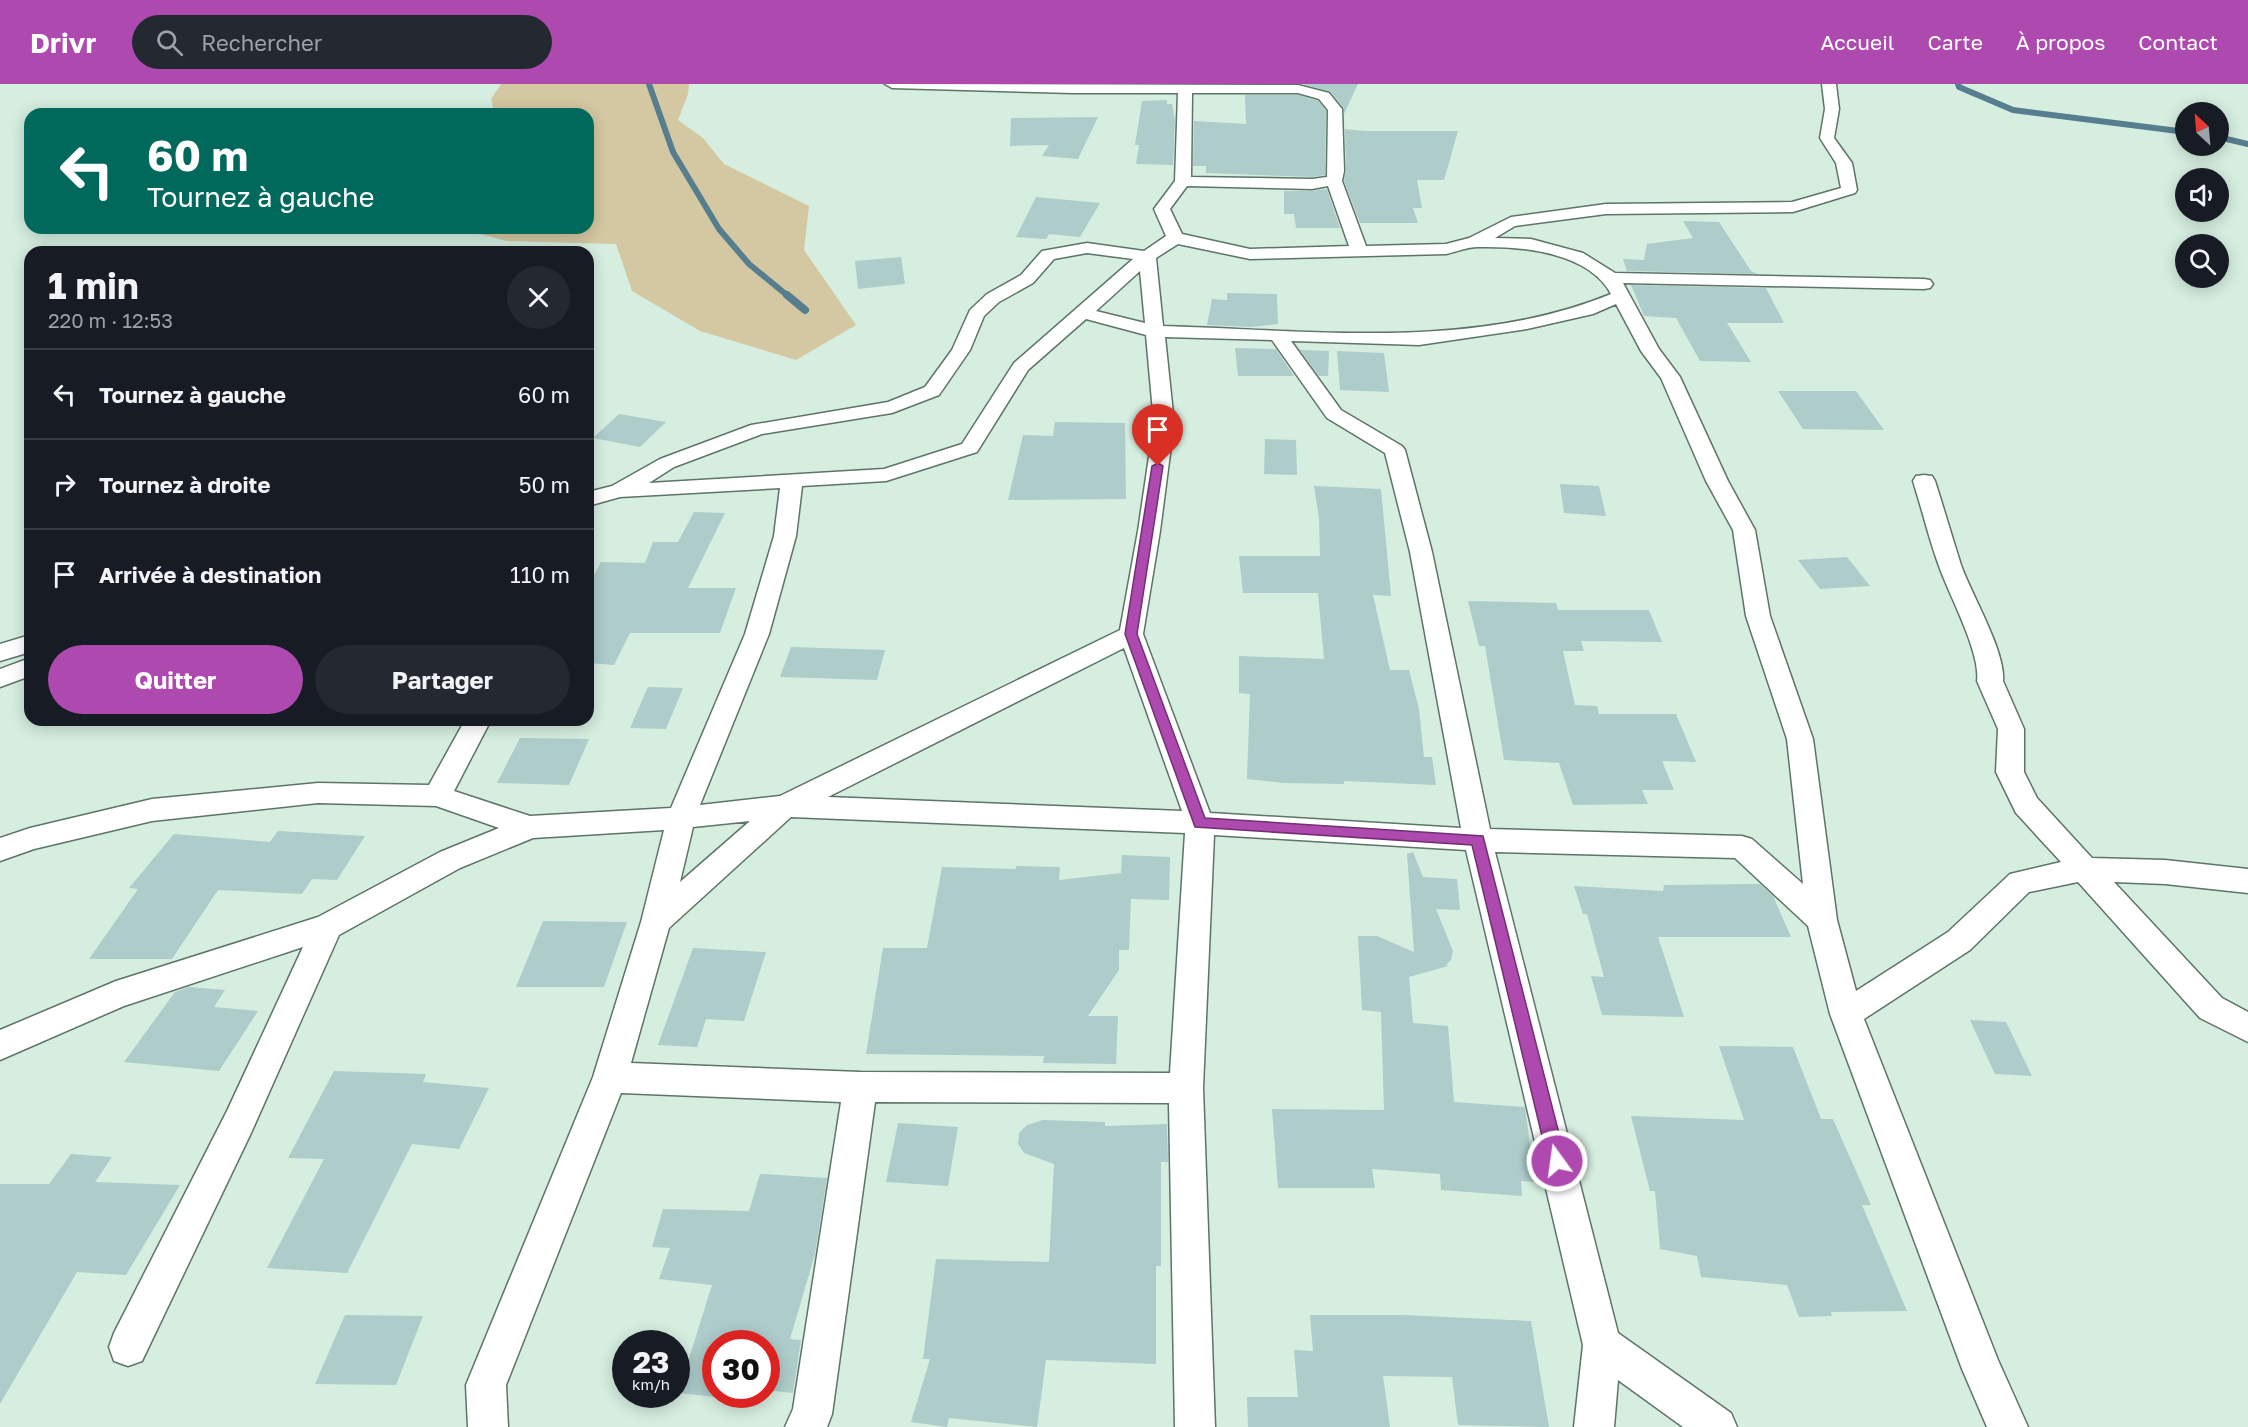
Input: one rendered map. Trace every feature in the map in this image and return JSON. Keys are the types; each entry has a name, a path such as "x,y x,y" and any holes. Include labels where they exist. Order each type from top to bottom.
{"street":[{"path":"892,84 1298,89 1324,96 1335,109 1336,171 1334,181 1359,251"},
{"path":"1475,242 1511,222 1606,209 1793,207 1850,190 1844,163 1827,138 1832,109 1829,84"},
{"path":"1175,238 1162,208 1183,181 1185,87"},
{"path":"1183,181 1312,184 1334,181"},
{"path":"594,498 620,491 886,475 970,448 1021,367 1146,256 1175,238 1250,254 1446,249 1475,242 1531,243 1577,257 1616,287 1650,351 1670,377 1717,481 1743,530 1758,616 1800,739 1822,920 1846,1014 1978,1358 2008,1427"},
{"path":"620,491 667,463 758,429 892,407 932,391 961,350 976,314 993,298 1027,279 1048,255 1087,248 1146,256"},
{"path":"1146,256 1152,332 1164,423 1149,531 1131,634 1200,824 1186,1088 1195,1427"},
{"path":"1084,313 1152,332 1419,339 1527,324 1587,310 1616,287 1924,284"},
{"path":"1278,336 1334,414 1395,450 1421,552 1478,840 1602,1345 1594,1427"},
{"path":"488,1427 486,1385 610,1077 656,922 681,818 757,634 785,536 792,481"},
{"path":"1924,481 1950,566 1987,657 1991,672 1990,681 2011,729 2010,772 2026,805 2211,1008 2248,1028"},
{"path":"656,922 785,806 1131,634"},
{"path":"0,653 24,645"},
{"path":"0,678 24,670"},
{"path":"437,796 475,726"},
{"path":"0,850 30,839 152,810 318,793 437,796 530,827"},
{"path":"0,1045 116,995 328,926 450,860 530,827 681,818 785,806 1200,824 1478,840 1742,847 1822,920"},
{"path":"1846,1014 1959,941 2020,882 2085,869 2165,872 2248,881"},
{"path":"128,1347 239,1122 328,926"},
{"path":"610,1077 860,1087 1186,1088"},
{"path":"805,1427 812,1414 850,1174 860,1087"},
{"path":"1602,1345 1717,1427"}],"shaded area":[{"path":"501,84 689,84 688,94 678,120 703,138 724,164 809,206 804,250 856,325 796,360 700,331 632,291 616,244 507,241 480,234 594,234 594,108 493,108 491,99"}],"building":[{"path":"1303,84 1358,84 1344,114 1344,108 1331,92"},
{"path":"1245,95 1298,95 1318,101 1326,111 1325,175 1312,177 1206,173 1206,166 1193,166 1194,121 1246,124"},
{"path":"1167,100 1167,104 1172,104 1175,120 1173,165 1136,164 1139,145 1135,145 1142,101"},
{"path":"1098,117 1078,159 1042,156 1049,145 1010,146 1011,118"},
{"path":"1345,129 1458,131 1444,180 1417,180 1422,208 1413,208 1418,223 1360,223 1344,181 1346,171"},
{"path":"1327,189 1340,228 1296,228 1294,214 1284,214 1284,191"},
{"path":"1036,197 1100,203 1080,237 1049,234 1046,239 1016,237"},
{"path":"1683,221 1719,222 1751,271 1758,274 1627,271 1623,259 1644,260 1647,244 1693,238"},
{"path":"901,257 905,284 858,289 855,261"},
{"path":"1631,285 1766,288 1784,323 1727,323 1751,362 1700,361 1676,318 1644,316"},
{"path":"1227,293 1277,294 1278,324 1251,327 1207,325 1212,299 1227,300"},
{"path":"1235,348 1276,349 1294,376 1238,376"},
{"path":"1300,350 1329,351 1328,376 1319,376"},
{"path":"1337,351 1384,353 1389,392 1340,390"},
{"path":"1778,391 1856,391 1884,430 1803,429"},
{"path":"619,414 666,422 640,447 594,437"},
{"path":"1055,422 1125,423 1126,499 1008,500 1023,435 1053,436"},
{"path":"1265,439 1296,440 1297,475 1264,474"},
{"path":"1560,484 1599,486 1606,516 1564,513"},
{"path":"1314,486 1381,489 1391,596 1373,595 1390,670 1409,670 1419,709 1424,757 1432,757 1436,785 1344,781 1344,784 1283,783 1247,779 1250,694 1239,693 1239,656 1324,659 1318,593 1243,593 1239,556 1320,556 1319,518"},
{"path":"694,512 725,513 688,588 736,588 720,633 630,633 614,665 594,663 594,575 601,562 645,563 653,542 678,542"},
{"path":"1847,557 1870,586 1820,589 1798,560"},
{"path":"1468,601 1556,603 1558,610 1649,610 1662,642 1581,641 1584,651 1563,651 1575,705 1597,706 1599,714 1676,714 1696,762 1662,761 1674,790 1642,790 1648,804 1573,805 1559,763 1504,760 1485,646 1479,646"},
{"path":"791,647 885,650 877,680 780,677"},
{"path":"648,687 683,688 666,729 630,728"},
{"path":"520,738 589,739 569,785 497,783"},
{"path":"278,831 365,836 337,880 312,879 302,894 218,890 172,959 89,959 138,889 129,888 174,834 270,842"},
{"path":"1413,852 1423,877 1457,879 1460,910 1436,909 1453,951 1451,960 1446,965 1448,966 1409,977 1413,1023 1448,1026 1454,1102 1525,1107 1535,1182 1521,1181 1522,1196 1441,1190 1440,1174 1372,1169 1375,1188 1278,1188 1272,1109 1384,1110 1381,1012 1362,1010 1358,936 1377,936 1414,952 1407,854"},
{"path":"1122,855 1170,857 1169,900 1131,899 1129,950 1119,950 1119,970 1088,1016 1118,1016 1116,1064 1043,1063 1044,1056 866,1054 883,948 927,948 942,867 1016,869 1016,866 1060,867 1059,880 1121,873"},
{"path":"1760,884 1773,896 1791,937 1658,937 1684,1017 1602,1015 1591,976 1604,977 1587,914 1583,914 1574,886 1663,891 1664,885"},
{"path":"543,921 627,922 604,987 516,987"},
{"path":"693,948 766,952 744,1021 706,1019 697,1047 658,1045"},
{"path":"189,987 225,990 214,1007 258,1011 219,1071 124,1062 175,992"},
{"path":"1970,1020 2006,1022 2032,1076 1995,1074"},
{"path":"1719,1046 1793,1047 1821,1119 1833,1119 1871,1205 1862,1205 1907,1311 1831,1312 1832,1316 1799,1317 1787,1285 1701,1277 1697,1256 1660,1249 1655,1191 1650,1191 1631,1116 1744,1120"},
{"path":"334,1071 426,1074 423,1082 489,1088 459,1149 412,1144 347,1273 267,1268 324,1159 288,1158"},
{"path":"1043,1120 1105,1122 1105,1126 1167,1124 1168,1162 1161,1162 1161,1266 1156,1266 1156,1364 1046,1360 1037,1427 949,1418 947,1427 911,1422 930,1359 923,1359 936,1259 1049,1262 1054,1164 1024,1153 1018,1144 1019,1133 1027,1125"},
{"path":"898,1123 958,1127 948,1186 886,1182"},
{"path":"71,1154 112,1157 95,1182 180,1185 126,1275 77,1272 0,1404 0,1184 49,1184"},
{"path":"760,1174 827,1178 815,1254 790,1339 801,1340 793,1393 780,1392 780,1330 702,1330 702,1396 690,1394 690,1355 712,1285 659,1279 670,1248 652,1247 663,1209 749,1211"},
{"path":"345,1315 423,1316 396,1385 315,1384"},
{"path":"1310,1315 1403,1315 1531,1321 1549,1427 1458,1425 1452,1377 1383,1376 1390,1427 1248,1427 1247,1397 1298,1397 1294,1350 1313,1351"}],"waterway":[{"path":"649,84 673,152 719,229 749,264 788,296"},
{"path":"1958,84 1959,87 2013,110 2175,131"},
{"path":"2229,140 2248,144"},
{"path":"787,295 805,310"}],"route":[{"path":"1158,466 1131,634 1200,824 1478,840 1557,1161"}]}
